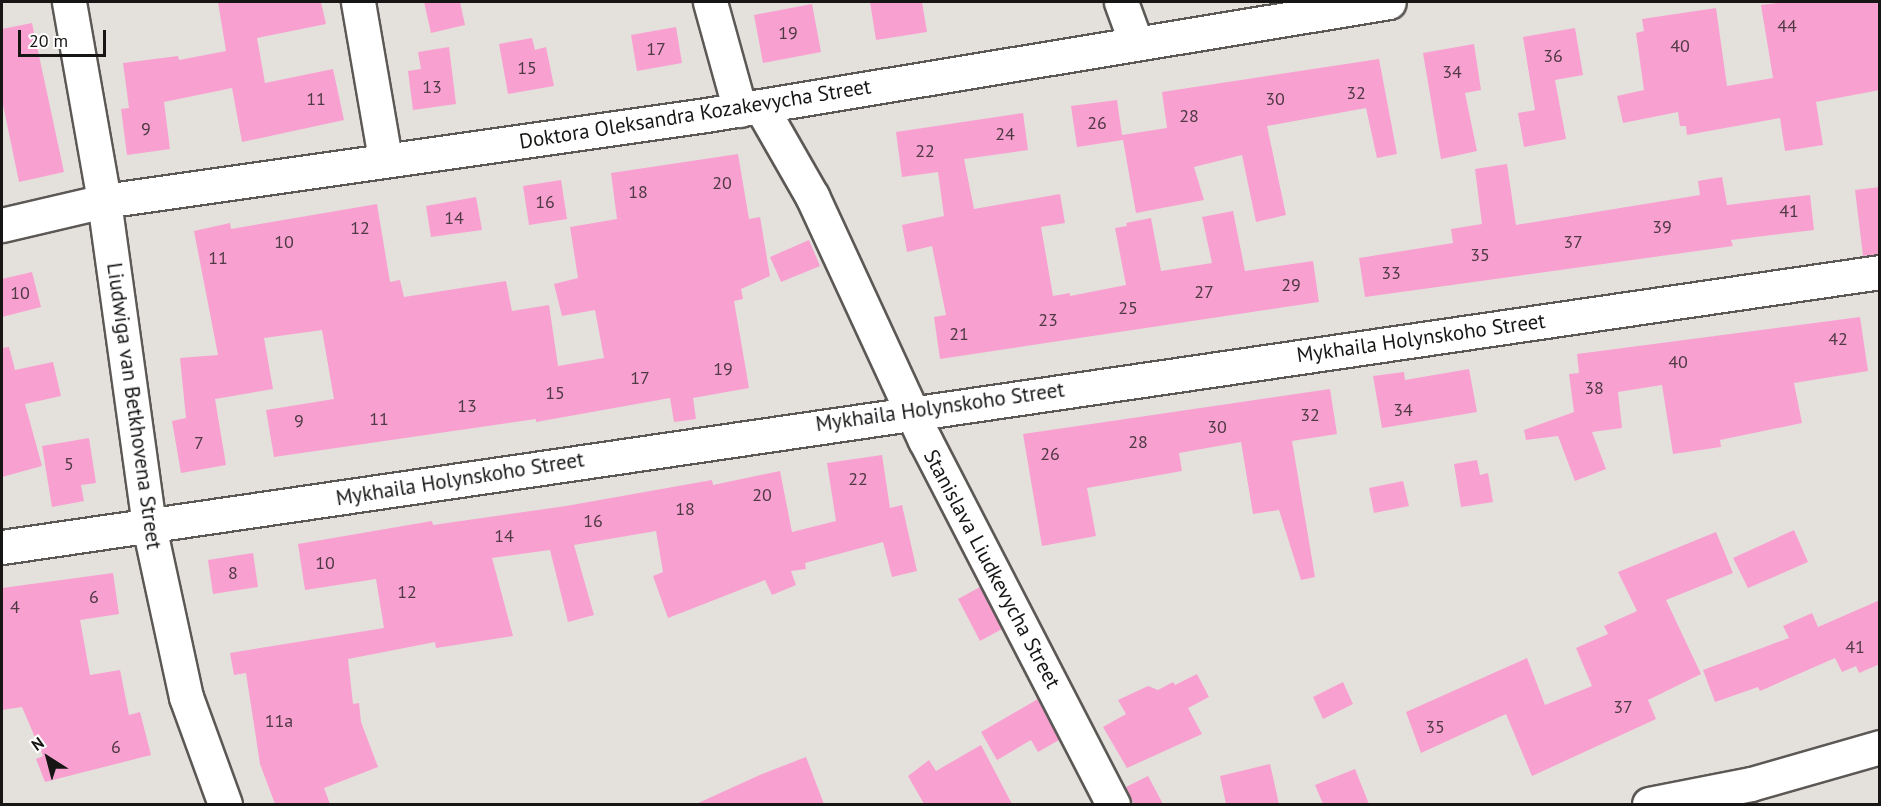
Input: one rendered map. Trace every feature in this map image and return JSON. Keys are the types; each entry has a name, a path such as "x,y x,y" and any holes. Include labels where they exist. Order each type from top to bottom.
{"street":[{"name":"Liudwiga van Betkhovena Street","path":"69,2 104,201 148,526 186,697 225,804"},
{"path":"358,2 385,159"},
{"name":"Stanislava Liudkevycha Street","path":"710,2 750,108 812,196 925,440 1113,804"},
{"path":"1121,2 1136,42"},
{"name":"Doktora Oleksandra Kozakevycha Street","path":"2,225 104,201 750,108 1136,42 1389,2"},
{"name":"Mykhaila Holynskoho Street","path":"2,547 913,411 1880,272"},
{"path":"1654,804 1751,784 1880,747"}],"building":[{"path":"218,2 321,2 326,24 257,38 265,83 333,69 344,120 242,142 232,88 164,102 170,149 127,155 121,109 129,108 123,63 178,56 179,60 226,51"},
{"path":"424,2 460,2 465,25 431,33"},
{"path":"870,2 922,2 927,32 876,40"},
{"path":"1785,2 1880,2 1880,90 1816,102 1823,145 1785,151 1780,118 1687,135 1686,126 1680,126 1678,112 1623,123 1617,96 1644,90 1636,33 1644,31 1642,19 1716,8 1727,86 1773,78 1761,5"},
{"path":"812,4 821,52 763,63 754,15"},
{"path":"32,23 64,172 19,182 2,100 2,29"},
{"path":"676,27 682,63 637,71 631,35"},
{"path":"1575,28 1583,75 1555,80 1566,139 1524,147 1518,113 1535,110 1523,37"},
{"path":"532,38 535,50 546,47 554,86 508,94 499,44"},
{"path":"1474,44 1481,90 1465,93 1477,151 1441,159 1423,53"},
{"path":"449,47 456,104 413,110 408,71 421,69 418,52"},
{"path":"1379,59 1397,154 1377,158 1366,108 1267,126 1286,215 1256,222 1242,155 1194,167 1204,200 1136,213 1123,140 1077,147 1071,106 1117,100 1122,135 1167,128 1162,92"},
{"path":"1023,113 1028,150 964,159 974,209 1060,194 1065,223 1041,227 1053,296 1070,293 1070,296 1126,285 1115,228 1127,226 1126,223 1151,218 1161,271 1212,263 1202,217 1233,211 1245,271 1313,261 1319,302 940,359 934,317 946,315 932,246 907,252 902,225 944,216 938,172 902,177 896,132"},
{"path":"738,154 749,219 760,217 770,276 741,289 743,299 734,301 749,388 693,398 696,419 674,422 670,398 536,422 536,419 274,457 266,410 334,399 322,330 264,338 273,389 215,399 226,465 181,473 172,421 186,418 180,358 218,355 194,231 230,223 231,229 377,204 390,282 400,280 404,297 506,281 512,311 549,305 558,366 604,358 595,310 562,316 554,284 578,278 570,227 617,219 611,173"},
{"path":"1507,164 1516,225 1700,195 1698,181 1722,177 1727,205 1810,195 1814,230 1731,240 1733,246 1365,297 1359,258 1453,243 1451,229 1482,224 1475,169"},
{"path":"561,180 567,219 529,225 523,186"},
{"path":"1880,187 1880,254 1863,256 1855,190"},
{"path":"476,197 482,230 431,237 426,206"},
{"path":"809,240 820,266 781,282 770,257"},
{"path":"32,272 41,307 2,317 2,279"},
{"path":"1860,317 1868,371 1794,383 1802,423 1720,440 1721,447 1673,454 1662,385 1618,392 1622,428 1592,432 1606,469 1575,481 1558,436 1526,440 1524,430 1574,412 1569,374 1579,373 1577,354"},
{"path":"9,347 15,370 53,362 61,396 25,404 42,466 2,477 2,348"},
{"path":"1469,369 1477,412 1382,428 1373,376 1404,372 1405,380"},
{"path":"1330,389 1337,434 1292,441 1315,577 1301,580 1279,510 1253,514 1241,442 1179,453 1182,471 1087,488 1096,536 1042,546 1023,434"},
{"path":"89,438 96,483 81,485 84,501 52,507 42,446"},
{"path":"882,455 890,508 902,505 917,571 892,577 883,542 805,563 806,569 791,571 796,585 772,595 765,580 668,618 653,576 663,572 656,531 574,545 594,615 568,622 550,550 492,558 513,636 436,648 435,642 348,659 353,704 359,703 361,722 378,767 324,788 330,804 275,804 260,764 246,673 234,675 230,653 384,628 376,579 305,590 298,544 432,521 433,525 566,506 712,480 713,485 780,471 792,532 836,521 827,463"},
{"path":"1477,460 1480,475 1488,473 1493,502 1461,507 1454,464"},
{"path":"1403,481 1409,506 1374,513 1369,488"},
{"path":"1794,530 1808,562 1748,588 1733,558"},
{"path":"1716,532 1733,573 1666,600 1701,674 1648,700 1656,719 1532,776 1506,714 1421,753 1406,712 1527,658 1545,705 1592,686 1576,648 1608,634 1604,626 1637,611 1618,572"},
{"path":"253,553 258,587 213,594 208,560"},
{"path":"113,573 119,614 80,620 90,675 120,670 129,715 140,712 151,755 45,782 36,759 43,756 22,707 2,710 2,588"},
{"path":"980,587 1002,629 980,641 958,599"},
{"path":"1880,600 1880,664 1859,673 1856,666 1842,672 1835,658 1760,691 1758,687 1715,702 1703,670 1789,638 1783,626 1812,613 1818,627"},
{"path":"1197,674 1209,697 1188,708 1202,734 1127,768 1103,727 1126,714 1118,700 1148,686 1158,690 1173,682 1175,685"},
{"path":"1343,682 1353,704 1323,719 1313,697"},
{"path":"1038,699 1059,740 1038,752 1031,740 997,760 981,732"},
{"path":"981,745 1012,804 924,804 908,776 929,760 936,771"},
{"path":"806,757 824,804 696,804 762,774"},
{"path":"1270,764 1279,804 1226,804 1220,776"},
{"path":"1355,769 1369,804 1323,804 1315,785"},
{"path":"1148,776 1163,804 1134,804 1126,787"}]}
